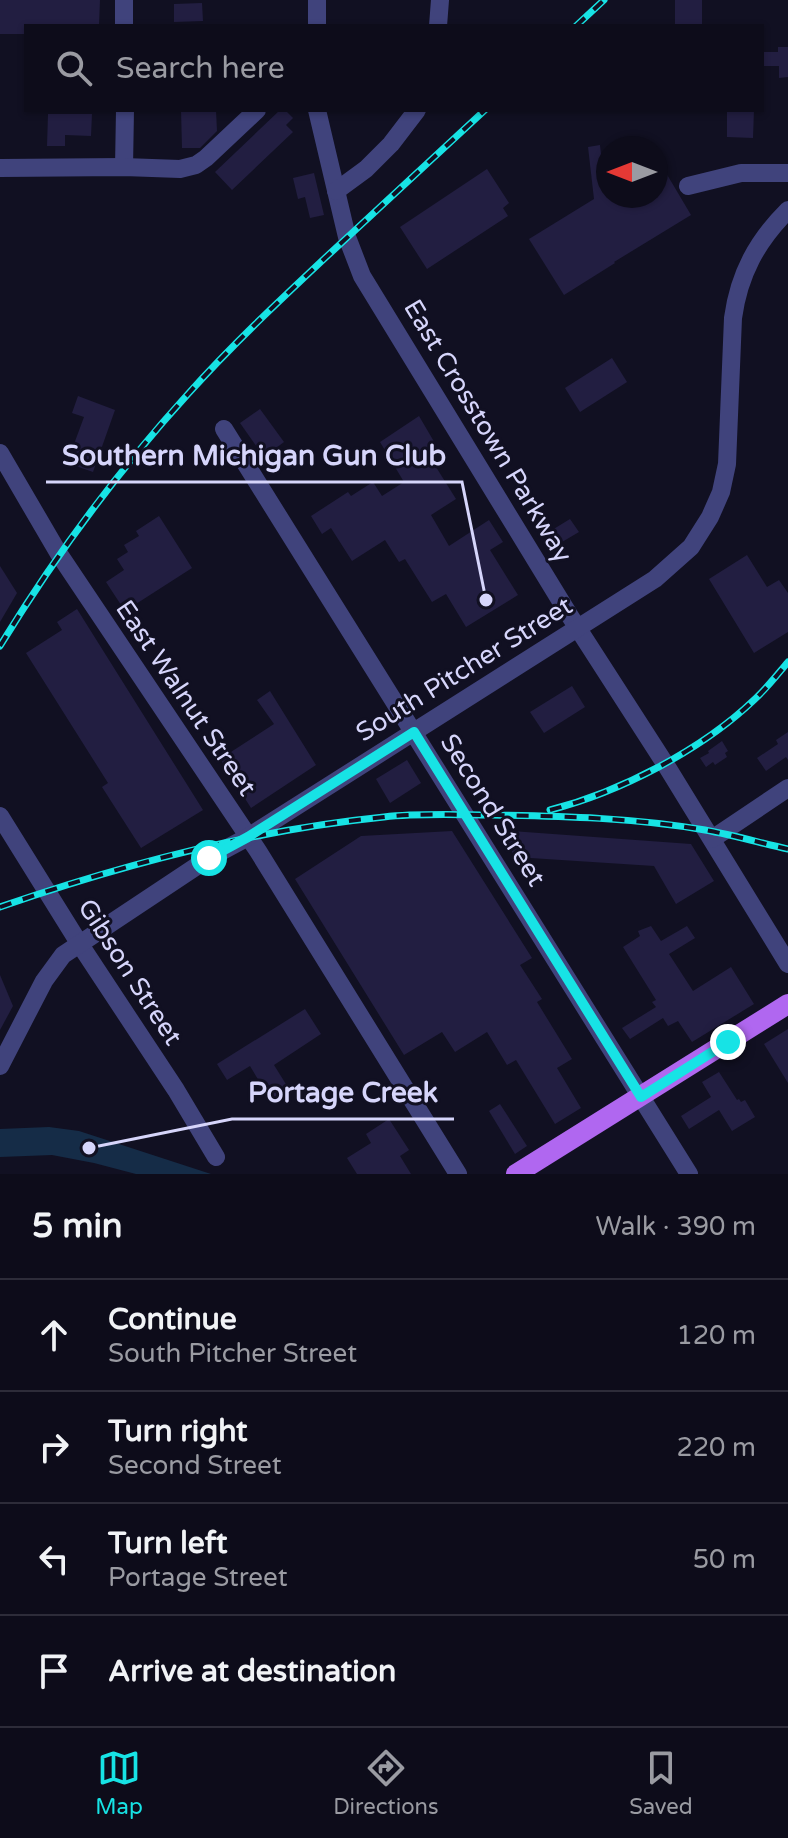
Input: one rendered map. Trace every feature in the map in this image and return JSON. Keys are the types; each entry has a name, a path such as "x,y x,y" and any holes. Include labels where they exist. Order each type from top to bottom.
{"main road":[{"path":"516,1174 788,1004"}],"street":[{"path":"124,0 124,24"},
{"path":"317,0 317,24"},
{"path":"438,24 440,0"},
{"path":"124,167 125,112"},
{"path":"0,168 180,169 196,165 206,158 255,112"},
{"name":"East Crosstown Parkway","path":"317,112 347,237 362,276 788,964"},
{"path":"336,191 366,169 391,144 415,112"},
{"path":"688,186 741,173 788,173"},
{"name":"South Pitcher Street","path":"0,1066 63,955 209,858 248,837 657,578 691,547 721,492 727,464 733,318 737,294 744,272 760,243 788,210"},
{"name":"Second Street","path":"224,429 689,1174"},
{"name":"East Walnut Street","path":"2,461 59,554 248,837 458,1174"},
{"path":"712,839 788,788"},
{"name":"Gibson Street","path":"0,816 216,1157"}],"water":[{"path":"49,1127 79,1131 211,1174 136,1174 52,1155 0,1157 0,1129"}],"building":[{"path":"0,0 100,0 99,24 24,24 24,34 0,34"},
{"path":"675,0 702,0 702,24 675,24"},
{"path":"202,3 203,21 174,22 174,4"},
{"path":"778,47 788,47 788,77 779,78 779,66 764,66 764,52 778,52"},
{"path":"181,112 216,112 217,131 200,148 182,148"},
{"path":"278,112 287,112 293,118 286,125 293,132 232,190 215,172"},
{"path":"727,112 754,112 753,138 727,137"},
{"path":"48,114 92,114 91,136 65,135 65,146 47,146"},
{"path":"596,146 596,208 668,208 668,176 691,215 564,295 529,239 594,199 588,147"},
{"path":"487,169 509,203 503,208 508,216 427,269 400,227"},
{"path":"314,173 324,215 310,218 305,197 298,199 293,178"},
{"path":"612,358 627,382 580,412 565,388"},
{"path":"78,396 115,410 93,472 67,463 84,417 72,413"},
{"path":"260,409 284,442 264,457 240,423"},
{"path":"419,416 436,445 426,451 456,499 431,515 449,546 489,520 503,542 490,550 518,595 466,627 446,594 432,602 405,559 399,562 385,540 352,561 331,528 322,534 311,516 348,492 351,496 373,482 382,496 404,482 380,442"},
{"path":"159,516 192,568 125,611 106,582 124,570 117,559 128,552 124,545 139,536 136,531"},
{"path":"570,519 579,532 562,542 552,530"},
{"path":"747,555 767,587 779,580 788,593 788,632 754,653 709,579"},
{"path":"0,566 17,593 0,622"},
{"path":"77,609 203,810 141,848 102,787 108,783 26,653 62,630 57,622"},
{"path":"572,686 585,707 544,733 530,712"},
{"path":"270,691 316,765 251,808 220,759 274,724 257,700"},
{"path":"788,732 788,760 786,757 766,771 757,758 778,744 776,740"},
{"path":"722,741 728,751 725,753 727,757 706,767 700,758"},
{"path":"407,760 421,783 390,803 376,779"},
{"path":"499,830 691,844 714,881 676,904 654,866 515,857"},
{"path":"452,831 532,958 520,965 542,999 537,1002 572,1059 557,1068 581,1108 555,1124 516,1060 507,1065 487,1032 455,1052 442,1032 404,1055 295,879 361,836"},
{"path":"651,926 661,941 687,926 695,938 669,954 693,991 731,967 754,1004 692,1042 678,1021 668,1026 663,1018 630,1039 622,1028 656,1007 652,1002 656,1000 623,947 640,936 638,931"},
{"path":"0,975 13,1006 0,1030"},
{"path":"305,1009 321,1034 274,1065 289,1089 274,1099 250,1066 227,1080 217,1064"},
{"path":"788,1029 788,1083 764,1044"},
{"path":"719,1072 737,1100 745,1100 755,1117 732,1131 719,1110 689,1129 681,1116 711,1097 702,1082"},
{"path":"500,1104 527,1146 515,1154 489,1111"},
{"path":"389,1119 409,1150 400,1156 411,1174 357,1174 347,1158 371,1143 366,1134"}],"railway":[{"path":"578,24 604,0"},
{"path":"0,646 88,516 188,394 272,308 483,112"},
{"path":"550,810 632,780 685,752 734,718 788,662"},
{"path":"0,907 189,851 286,830 397,816 520,815 626,820 705,830 788,849"}],"place":[{"name":"Southern Michigan Gun Club","path":"486,600"},
{"name":"Portage Creek","path":"89,1148"}],"route":[{"path":"209,858 248,837 414,732 641,1097 728,1042"}]}
